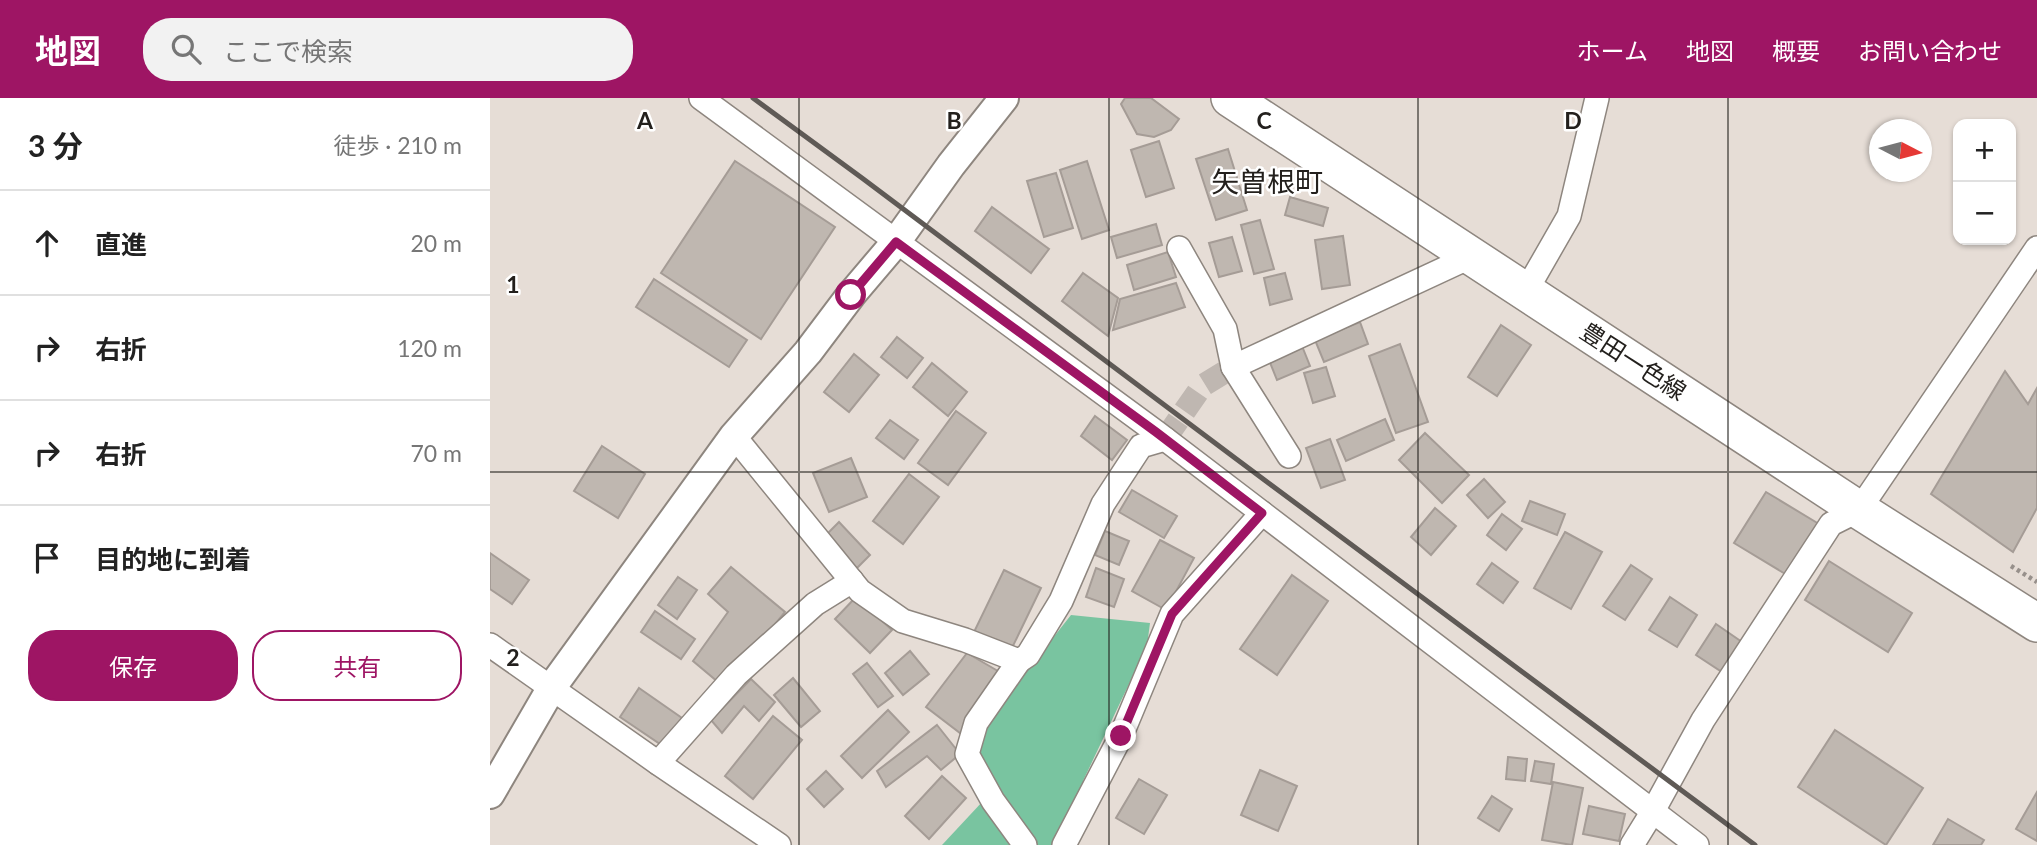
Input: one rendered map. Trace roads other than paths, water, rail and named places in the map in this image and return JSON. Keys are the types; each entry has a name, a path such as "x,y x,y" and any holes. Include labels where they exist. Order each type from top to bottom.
{"main road":[{"name":"豊田一色線","path":"1230,98 1859,510 2037,623"}],"street":[{"path":"701,98 1165,439 1698,845"},
{"path":"490,794 552,687 734,436 808,352 896,242 951,165 1004,98"},
{"path":"1526,291 1569,216 1597,98"},
{"path":"1179,248 1225,329 1233,367 1289,456"},
{"path":"1632,845 1703,720 1831,524 1859,510 2037,248"},
{"path":"1233,367 1472,256"},
{"path":"734,436 860,591 904,621 1019,661"},
{"path":"1026,845 993,801 967,754 976,723 1019,661 1028,655 1061,601 1103,505 1142,446 1165,439"},
{"path":"1064,845 1121,736 1172,614 1262,513"},
{"path":"657,763 736,675 815,604 852,581"},
{"path":"490,645 779,845"}],"tunnel":[{"path":"1165,439 1202,386 1233,367"}],"railway":[{"path":"753,98 1755,845"}],"district":[{"name":"矢曽根町","path":"1267,182"}]}
